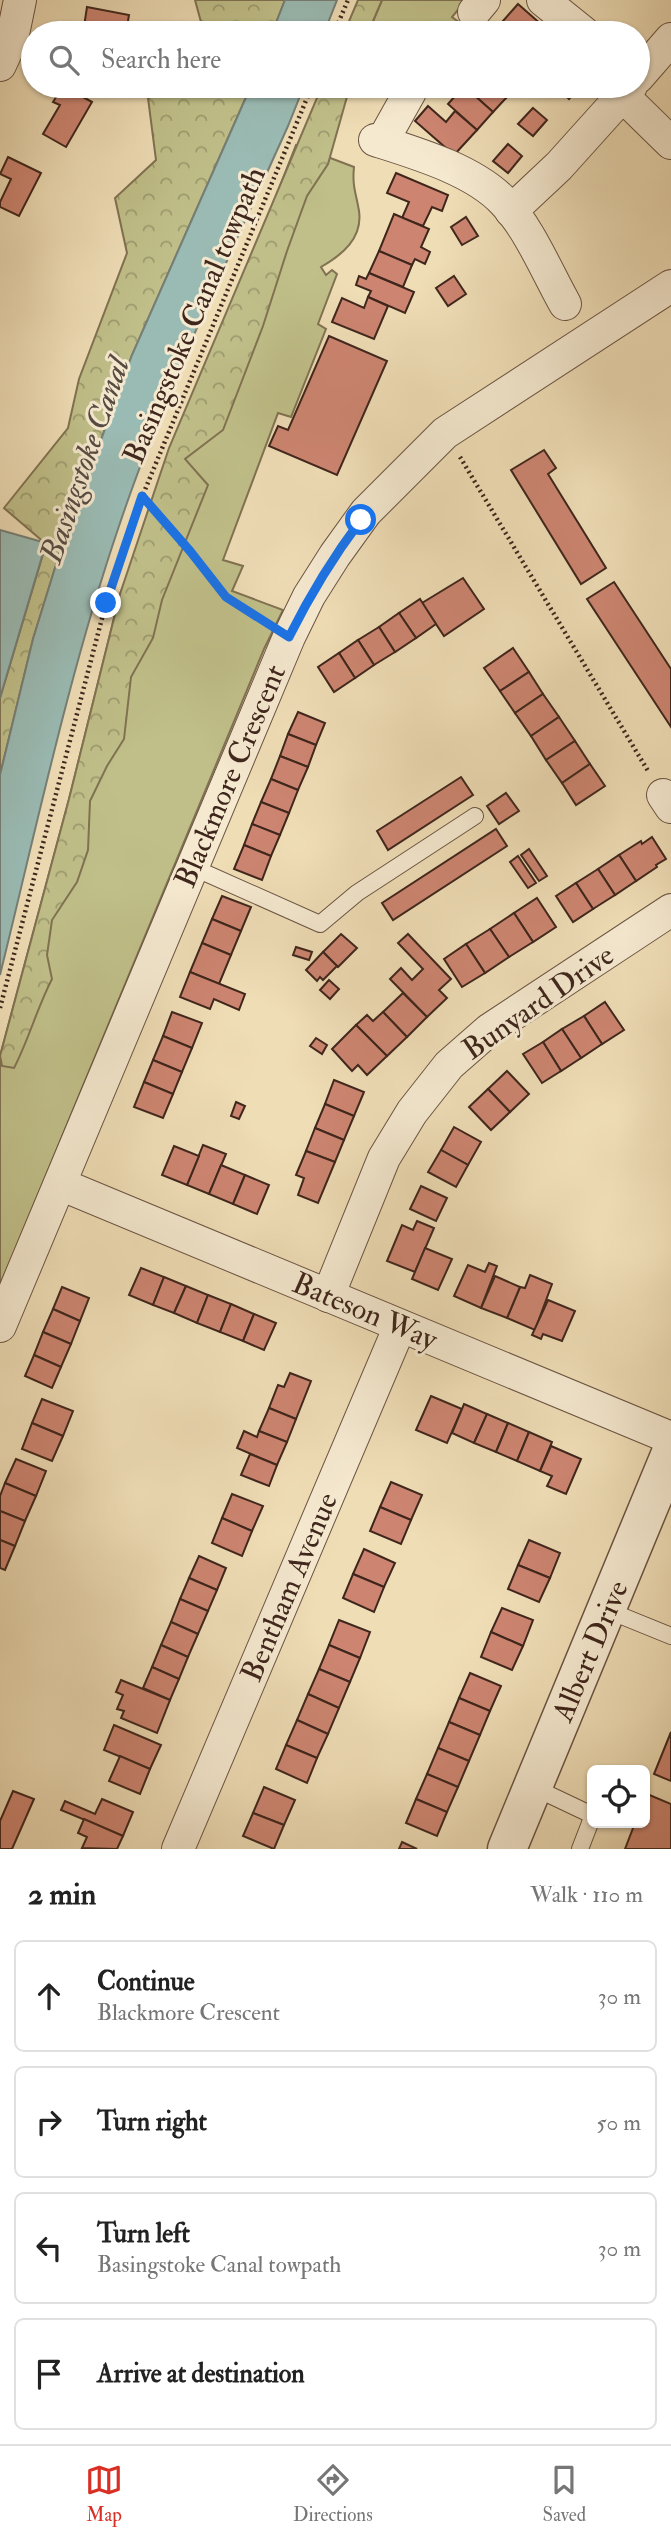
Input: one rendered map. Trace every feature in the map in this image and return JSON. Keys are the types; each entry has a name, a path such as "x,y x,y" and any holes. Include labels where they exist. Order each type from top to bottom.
{"street":[{"path":"0,65 12,39 20,0"},
{"path":"543,0 569,21"},
{"path":"650,63 671,39"},
{"path":"406,98 378,141 470,176 504,201 565,304"},
{"path":"511,211 558,166 620,98"},
{"path":"644,98 671,143"},
{"name":"Blackmore Crescent","path":"0,1325 289,637 322,575 366,512 445,433 671,286"},
{"name":"Bunyard Drive","path":"328,1296 384,1158 412,1112 449,1065 489,1030 671,910"},
{"name":"Bateson Way","path":"60,1184 671,1438"},
{"name":"Bentham Avenue","path":"178,1849 400,1326"},
{"name":"Albert Drive","path":"507,1849 671,1453"}],"lane":[{"path":"192,867 320,924 357,893 475,816"},
{"path":"607,1610 671,1636"},
{"path":"533,1787 587,1814"},
{"path":"580,1849 588,1828"}],"path":[{"path":"339,21 348,0"},
{"name":"Basingstoke Canal towpath","path":"0,1008 106,603 142,496 307,98"},
{"path":"445,433 667,801"},
{"path":"142,496 226,597 289,637"}],"green space":[{"path":"195,0 285,0 277,21 201,21"},
{"path":"358,0 382,0 373,21 349,21"},
{"path":"382,0 466,0 452,17 457,21 373,21"},
{"path":"148,98 246,98 132,355 59,555 33,639 0,775 0,698 46,544 4,508 68,428 79,379 127,253 115,198 156,160"},
{"path":"317,98 347,98 328,164 307,196 263,326 223,430 185,459 208,485 162,600 153,638 131,677 124,739 90,801 88,850 77,882 52,920 47,955 52,979 14,1068 2,1066 0,1056 69,799 120,594 169,448"},
{"path":"296,145 354,167 359,221 358,229 349,245 321,267 326,275 332,270 337,274 318,324 326,329 291,417 278,413 223,560 243,566 232,591 283,610 264,649 0,1286 0,1056 69,799 120,594"}],"water":[{"path":"285,0 337,0 329,21 277,21"},
{"name":"Basingstoke Canal","path":"246,98 299,98 177,374 119,526 69,693 0,975 0,775 33,639 59,555 132,355"},
{"path":"0,530 46,543 0,698"}],"building":[{"path":"518,4 537,21 503,21"},
{"path":"87,7 129,15 128,21 85,21"},
{"path":"56,98 85,98 92,102 66,147 43,134 60,105 53,102"},
{"path":"453,98 477,98 493,112 477,130 448,104"},
{"path":"477,98 506,98 493,112"},
{"path":"428,106 446,122 455,111 477,130 454,155 415,121"},
{"path":"533,108 547,120 533,136 518,124"},
{"path":"508,144 522,156 508,173 493,161"},
{"path":"8,157 41,173 19,216 0,207 11,179 0,174"},
{"path":"396,173 448,195 442,211 432,207 423,226 402,218 409,202 387,193"},
{"path":"394,214 429,229 421,247 430,252 425,264 415,259 412,265 379,251"},
{"path":"466,217 478,236 462,245 451,227"},
{"path":"379,251 412,265 403,287 369,273"},
{"path":"369,273 414,292 405,313 368,297 371,291 356,285 359,276 366,279"},
{"path":"454,276 466,294 448,306 436,288"},
{"path":"368,297 388,306 374,339 332,322 342,298 364,308"},
{"path":"329,336 387,361 337,475 269,446 278,426 288,430"},
{"path":"544,450 556,468 548,474 606,568 581,584 511,470"},
{"path":"463,578 484,609 444,636 422,603"},
{"path":"614,582 671,669 671,727 587,599"},
{"path":"420,599 436,624 416,638 399,613"},
{"path":"399,613 416,638 395,652 379,627"},
{"path":"379,627 395,652 374,665 358,640"},
{"path":"358,640 374,665 355,678 339,653"},
{"path":"513,648 529,672 500,691 484,668"},
{"path":"339,653 355,678 334,692 318,667"},
{"path":"529,672 543,694 515,713 500,691"},
{"path":"543,694 559,717 531,736 515,713"},
{"path":"298,712 325,723 316,745 288,734"},
{"path":"559,717 575,741 546,760 531,736"},
{"path":"288,734 316,745 308,767 280,756"},
{"path":"575,741 590,764 562,783 546,760"},
{"path":"280,756 308,767 298,790 271,779"},
{"path":"590,764 605,786 576,805 562,783"},
{"path":"461,777 473,795 388,850 377,831"},
{"path":"271,779 298,790 289,813 261,802"},
{"path":"506,793 519,811 499,824 487,806"},
{"path":"261,802 289,813 280,835 252,824"},
{"path":"252,824 280,835 271,856 244,845"},
{"path":"496,829 507,846 393,920 382,903"},
{"path":"652,837 666,859 636,881 619,855"},
{"path":"244,845 271,856 262,880 234,869"},
{"path":"529,849 547,876 539,881 521,855"},
{"path":"619,855 636,881 615,895 598,869"},
{"path":"518,856 536,883 528,888 510,862"},
{"path":"598,869 615,895 593,909 576,883"},
{"path":"576,883 593,909 573,922 556,896"},
{"path":"222,896 251,907 241,931 212,919"},
{"path":"537,898 556,927 533,942 514,913"},
{"path":"514,913 533,942 509,957 490,929"},
{"path":"212,919 241,931 231,955 202,943"},
{"path":"490,929 509,957 485,973 466,944"},
{"path":"341,934 357,948 338,967 323,952"},
{"path":"408,934 451,979 439,990 447,998 427,1017 390,979 401,968 412,980 423,969 398,943"},
{"path":"202,943 231,955 219,984 190,972"},
{"path":"466,944 485,973 462,987 444,959"},
{"path":"296,947 312,952 309,960 293,955"},
{"path":"323,952 337,966 323,980 320,977 317,981 306,970"},
{"path":"190,972 245,994 239,1010 214,999 210,1009 180,997"},
{"path":"329,980 339,989 330,999 320,990"},
{"path":"403,993 427,1017 407,1037 383,1012"},
{"path":"605,1002 624,1030 602,1044 584,1016"},
{"path":"172,1012 202,1023 192,1048 163,1036"},
{"path":"383,1012 407,1037 387,1056 356,1025 367,1015 373,1021"},
{"path":"584,1016 602,1044 581,1058 562,1029"},
{"path":"356,1025 387,1056 367,1075 358,1065 352,1071 332,1049"},
{"path":"562,1029 581,1058 561,1071 543,1042"},
{"path":"163,1036 192,1048 182,1072 153,1060"},
{"path":"316,1038 327,1045 322,1054 310,1046"},
{"path":"543,1042 561,1071 542,1083 523,1054"},
{"path":"153,1060 182,1072 173,1094 144,1082"},
{"path":"507,1071 529,1094 510,1112 488,1089"},
{"path":"334,1080 364,1092 354,1116 325,1104"},
{"path":"144,1082 173,1094 163,1118 134,1107"},
{"path":"488,1089 510,1112 491,1130 469,1107"},
{"path":"236,1102 245,1106 239,1119 231,1116"},
{"path":"325,1104 354,1116 344,1140 315,1128"},
{"path":"454,1127 481,1142 468,1165 441,1150"},
{"path":"315,1128 344,1140 335,1162 306,1151"},
{"path":"203,1145 226,1154 209,1194 187,1185"},
{"path":"174,1146 199,1156 187,1185 162,1175"},
{"path":"441,1150 468,1165 456,1187 428,1172"},
{"path":"306,1151 335,1162 318,1203 298,1195 304,1178 296,1175"},
{"path":"221,1165 245,1175 233,1204 209,1194"},
{"path":"245,1175 269,1185 257,1214 233,1204"},
{"path":"421,1186 447,1198 436,1221 410,1209"},
{"path":"417,1221 434,1228 415,1272 387,1261 402,1225 413,1230"},
{"path":"425,1248 452,1259 438,1290 412,1279"},
{"path":"489,1263 497,1266 481,1308 454,1296 468,1265 485,1272"},
{"path":"141,1268 164,1277 153,1305 129,1295"},
{"path":"530,1275 552,1284 535,1330 507,1318 520,1287 525,1288"},
{"path":"495,1276 520,1287 507,1318 481,1308"},
{"path":"164,1277 186,1286 174,1313 153,1305"},
{"path":"186,1286 208,1295 197,1323 174,1313"},
{"path":"62,1287 89,1298 80,1321 53,1309"},
{"path":"208,1295 231,1304 220,1332 197,1323"},
{"path":"548,1300 575,1311 562,1341 543,1334 541,1339 532,1335"},
{"path":"231,1304 254,1314 243,1341 220,1332"},
{"path":"53,1309 80,1321 71,1344 43,1332"},
{"path":"254,1314 276,1323 264,1350 243,1341"},
{"path":"43,1332 71,1344 61,1367 34,1355"},
{"path":"34,1355 61,1367 52,1388 25,1376"},
{"path":"290,1373 311,1381 296,1419 269,1408 278,1385 284,1387"},
{"path":"431,1396 462,1409 447,1443 416,1430"},
{"path":"42,1399 73,1411 63,1436 32,1423"},
{"path":"464,1404 487,1414 474,1443 452,1433"},
{"path":"269,1408 296,1419 287,1442 259,1431"},
{"path":"487,1414 508,1423 496,1452 474,1443"},
{"path":"32,1423 63,1436 52,1461 22,1449"},
{"path":"508,1423 529,1432 517,1461 496,1452"},
{"path":"244,1431 257,1437 259,1431 287,1442 277,1465 237,1448"},
{"path":"529,1432 552,1442 540,1471 517,1461"},
{"path":"551,1446 581,1459 566,1494 547,1486 552,1476 540,1471"},
{"path":"250,1454 277,1465 269,1486 241,1475"},
{"path":"16,1459 46,1471 36,1496 5,1483"},
{"path":"391,1482 422,1495 411,1520 380,1507"},
{"path":"5,1483 36,1496 25,1521 0,1511 0,1496"},
{"path":"232,1494 263,1506 252,1531 222,1518"},
{"path":"380,1507 411,1520 401,1544 370,1531"},
{"path":"0,1511 25,1521 15,1546 0,1540"},
{"path":"222,1518 252,1531 242,1556 212,1543"},
{"path":"0,1540 15,1546 5,1570 0,1568"},
{"path":"529,1540 560,1553 550,1578 518,1565"},
{"path":"364,1549 395,1563 384,1587 353,1574"},
{"path":"199,1556 226,1568 217,1590 189,1578"},
{"path":"518,1565 550,1578 539,1602 508,1589"},
{"path":"353,1574 384,1587 374,1612 343,1598"},
{"path":"189,1578 217,1590 208,1611 180,1599"},
{"path":"180,1599 208,1611 198,1634 171,1622"},
{"path":"502,1608 533,1620 523,1646 491,1632"},
{"path":"339,1620 370,1632 360,1658 329,1645"},
{"path":"171,1622 198,1634 188,1657 161,1645"},
{"path":"491,1632 523,1646 512,1670 481,1657"},
{"path":"161,1645 188,1657 179,1679 152,1667"},
{"path":"329,1645 360,1658 350,1682 319,1669"},
{"path":"152,1667 179,1679 170,1700 143,1688"},
{"path":"319,1669 350,1682 339,1708 308,1694"},
{"path":"470,1673 501,1686 490,1711 459,1698"},
{"path":"121,1680 170,1700 157,1733 121,1718 124,1711 117,1709 123,1695 116,1692"},
{"path":"308,1694 339,1708 328,1734 297,1720"},
{"path":"459,1698 490,1711 480,1735 449,1722"},
{"path":"297,1720 328,1734 317,1758 286,1745"},
{"path":"449,1722 480,1735 469,1761 438,1748"},
{"path":"114,1725 161,1745 150,1769 104,1750"},
{"path":"671,1732 671,1781 654,1774"},
{"path":"286,1745 317,1758 307,1783 276,1769"},
{"path":"438,1748 469,1761 458,1787 427,1774"},
{"path":"120,1756 150,1769 140,1794 109,1781"},
{"path":"427,1774 458,1787 447,1812 416,1799"},
{"path":"264,1787 295,1800 284,1825 253,1813"},
{"path":"13,1791 34,1799 12,1849 0,1849 0,1821"},
{"path":"650,1795 671,1804 671,1849 625,1849 633,1828 650,1828"},
{"path":"102,1799 133,1812 123,1836 61,1810 65,1801 95,1814"},
{"path":"416,1799 447,1812 437,1836 406,1823"},
{"path":"253,1813 284,1825 274,1849 243,1836"},
{"path":"84,1819 123,1836 117,1849 82,1848 87,1837 78,1833"},
{"path":"402,1842 417,1849 399,1849"}],"route":[{"path":"106,603 142,496 226,597 289,637 309,596 361,520"}]}
